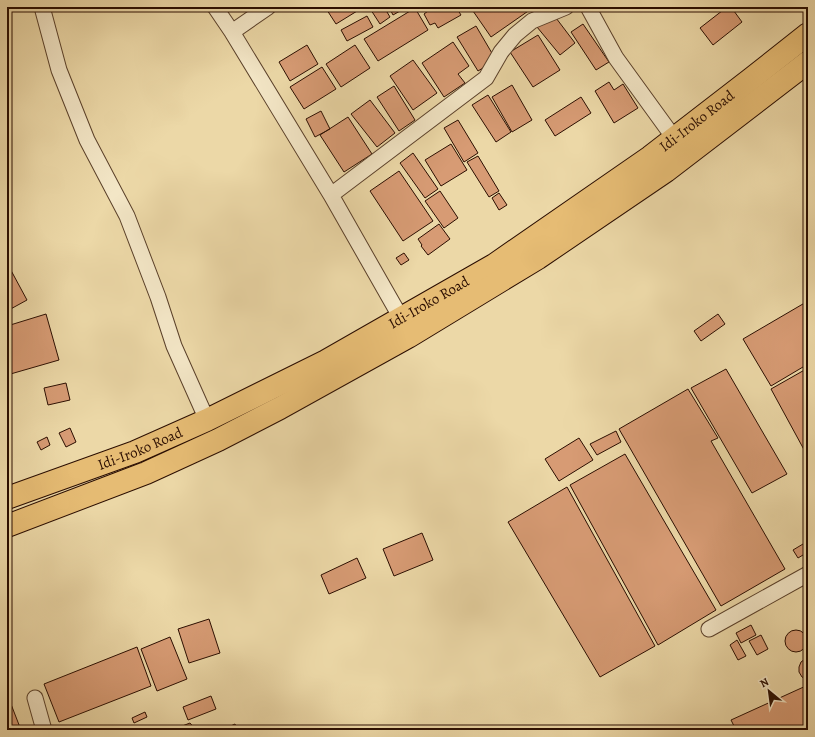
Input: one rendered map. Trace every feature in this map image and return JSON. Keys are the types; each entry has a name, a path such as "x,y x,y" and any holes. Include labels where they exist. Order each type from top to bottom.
{"highway":[{"name":"Idi-Iroko Road","path":"7,498 135,452 207,420 326,361 494,265 650,156 808,34"},
{"path":"7,526 146,473 218,440 280,408 408,337 538,258 666,172 808,62"}],"street":[{"path":"42,7 59,70 87,140 127,216 158,297 174,346 207,420"},
{"path":"215,7 232,32 331,195 401,318"},
{"path":"232,32 268,7"},
{"path":"331,195 486,78 501,52 515,35 532,21 566,7"},
{"path":"588,7 616,58 674,138"},
{"path":"709,629 808,574"},
{"path":"35,698 44,730"}],"building":[{"path":"325,7 361,7 362,8 336,24"},
{"path":"369,7 384,7 390,17 380,24"},
{"path":"389,7 407,7 393,15"},
{"path":"426,7 456,7 461,15 438,28 435,23 430,25 424,14 428,11"},
{"path":"478,7 534,7 491,37 473,11"},
{"path":"727,7 731,7 742,22 713,45 700,28"},
{"path":"415,8 428,30 378,61 364,39"},
{"path":"553,14 575,43 560,55 537,27"},
{"path":"367,16 373,27 347,41 341,30"},
{"path":"583,24 609,62 596,70 571,32"},
{"path":"476,26 496,60 478,71 457,37"},
{"path":"538,35 560,70 533,87 510,52"},
{"path":"453,42 469,66 458,74 465,83 444,97 422,63"},
{"path":"307,45 318,64 290,81 279,62"},
{"path":"355,45 370,68 341,87 326,64"},
{"path":"413,60 437,93 413,110 390,76"},
{"path":"322,67 336,89 304,109 290,87"},
{"path":"609,82 614,90 623,84 638,108 614,123 595,91"},
{"path":"512,85 532,120 512,132 492,97"},
{"path":"394,86 415,120 399,131 377,97"},
{"path":"488,95 511,132 496,142 472,105"},
{"path":"581,97 591,113 555,136 545,120"},
{"path":"370,100 395,133 377,147 351,114"},
{"path":"321,111 330,129 315,137 306,119"},
{"path":"348,117 372,154 344,172 320,135"},
{"path":"458,120 478,153 464,162 444,128"},
{"path":"451,144 467,170 441,186 425,160"},
{"path":"413,153 438,189 425,198 400,163"},
{"path":"478,156 499,191 489,197 467,162"},
{"path":"399,171 433,221 403,241 370,191"},
{"path":"440,191 458,218 444,228 425,201"},
{"path":"499,193 507,205 499,210 492,198"},
{"path":"439,224 450,239 428,255 418,239"},
{"path":"404,253 409,260 401,265 396,258"},
{"path":"7,263 27,300 7,311"},
{"path":"808,301 808,364 771,386 743,339"},
{"path":"46,314 59,360 7,375 7,326"},
{"path":"718,314 725,324 701,341 694,331"},
{"path":"808,368 808,457 771,389"},
{"path":"726,369 787,474 752,493 691,388"},
{"path":"66,383 70,400 48,405 44,388"},
{"path":"688,389 718,438 711,441 785,569 721,606 619,429"},
{"path":"70,428 76,442 66,447 59,433"},
{"path":"616,431 621,442 597,455 590,444"},
{"path":"47,437 50,445 41,450 37,442"},
{"path":"579,438 593,460 559,481 545,459"},
{"path":"625,454 716,610 658,645 570,485"},
{"path":"567,487 655,646 600,677 508,522"},
{"path":"422,533 433,560 394,576 383,549"},
{"path":"808,541 808,552 798,558 793,550"},
{"path":"357,558 366,578 329,594 321,575"},
{"path":"209,619 220,653 189,663 178,629"},
{"path":"751,625 756,635 741,643 736,633"},
{"path":"796,630 804,633 807,641 804,649 796,652 788,649 785,641 788,633"},
{"path":"761,635 768,649 757,655 749,641"},
{"path":"170,637 187,679 157,691 141,649"},
{"path":"737,640 746,656 738,660 730,645"},
{"path":"137,647 151,686 59,722 44,684"},
{"path":"808,658 808,680 802,677 799,672 799,667 801,662"},
{"path":"808,685 808,730 736,730 731,720"},
{"path":"211,696 216,709 188,720 183,707"},
{"path":"7,699 9,699 21,730 7,730"},
{"path":"145,712 147,717 134,723 132,718"},
{"path":"190,723 196,730 172,730"},
{"path":"235,724 238,730 222,730"}]}
